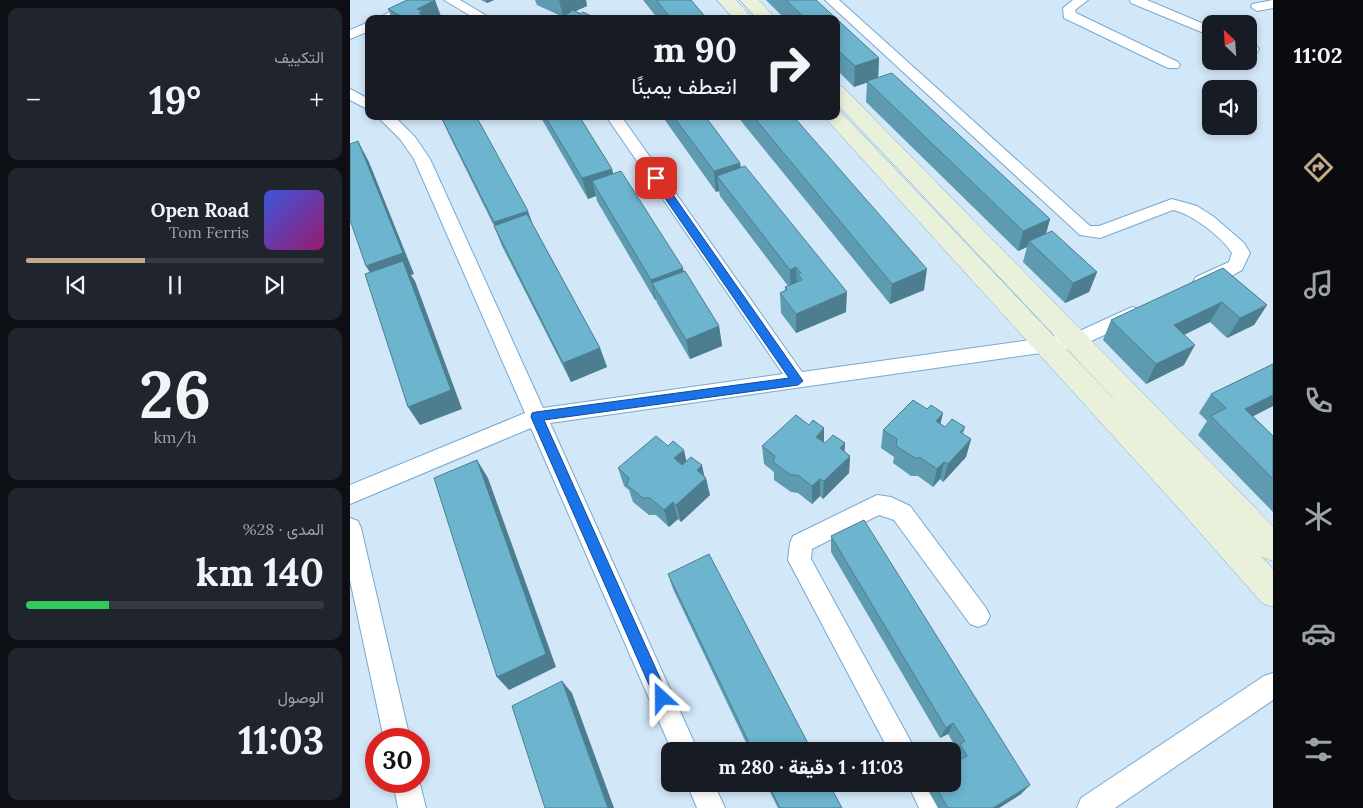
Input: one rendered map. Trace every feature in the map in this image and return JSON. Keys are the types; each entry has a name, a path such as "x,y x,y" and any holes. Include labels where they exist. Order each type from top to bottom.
{"main road":[{"path":"726,0 740,15"},
{"path":"749,0 763,15"},
{"path":"840,95 1273,547"},
{"path":"838,120 1273,592"}],"street":[{"path":"390,15 420,0"},
{"path":"450,0 478,15"},
{"path":"832,0 1086,231 1100,232 1172,204 1184,206 1196,212 1238,247 1241,254 1236,266 1182,291"},
{"path":"1082,0 1069,8 1069,14 1173,65"},
{"path":"1136,0 1202,28"},
{"path":"1257,7 1273,4"},
{"path":"350,35 365,28"},
{"path":"351,95 365,104"},
{"path":"390,120 410,139 422,159 681,742"},
{"path":"616,120 798,381"},
{"path":"350,495 536,417 1076,341 1147,307"},
{"path":"898,742 799,560 801,544 877,505 891,507 902,513 978,616"},
{"path":"350,528 395,728"},
{"path":"1091,808 1273,685"},
{"path":"704,792 711,808"},
{"path":"925,792 934,808"},
{"path":"409,793 412,808"}],"building":[{"path":"407,0 435,0 417,9 422,11 419,13 423,15 399,15 388,9"},
{"path":"656,0 691,0 704,15 669,15"},
{"path":"786,0 816,0 832,15 802,15"},
{"path":"573,10 580,14 583,12 589,15 566,15"},
{"path":"840,22 879,58 855,66 840,52"},
{"path":"892,73 1050,219 1023,231 867,81"},
{"path":"443,120 478,120 528,211 494,222"},
{"path":"547,120 581,120 612,169 582,178"},
{"path":"676,120 708,120 740,163 714,171"},
{"path":"756,120 797,120 927,269 892,284"},
{"path":"358,141 403,253 366,266 350,220 350,144"},
{"path":"745,166 847,292 796,314 780,293 787,290 785,287 802,280 798,274 801,273 796,267 790,270 717,176"},
{"path":"621,171 683,268 651,280 592,181"},
{"path":"527,214 600,348 563,363 494,226"},
{"path":"1052,231 1097,272 1073,283 1029,241"},
{"path":"403,261 451,390 408,407 365,274"},
{"path":"1223,268 1267,305 1240,318 1222,302 1174,325 1195,345 1156,364 1111,320"},
{"path":"685,271 719,326 686,340 652,283"},
{"path":"1273,364 1273,395 1245,409 1273,436 1273,479 1211,416 1226,408 1211,394"},
{"path":"913,400 927,409 931,405 943,413 936,421 945,427 952,419 965,427 960,432 971,439 948,464 944,462 937,469 921,458 915,458 896,446 897,439 883,430"},
{"path":"796,415 809,425 813,420 824,428 816,437 825,443 833,435 845,443 840,448 850,456 824,481 820,479 812,486 798,475 791,475 773,462 775,456 762,446"},
{"path":"656,436 668,446 673,441 684,450 674,458 682,465 691,457 702,465 697,470 706,478 676,505 673,502 664,510 650,498 643,498 627,485 629,478 618,468"},
{"path":"477,460 546,654 497,677 434,478"},
{"path":"864,520 1030,785 993,808 948,808 939,792 961,792 961,759 967,756 961,743 965,741 953,723 946,728 831,536"},
{"path":"709,554 807,742 749,742 668,574"},
{"path":"562,681 608,808 545,808 512,706"},
{"path":"772,792 833,792 842,808 780,808"}],"route":[{"path":"656,178 798,381 536,417 662,698"}]}
